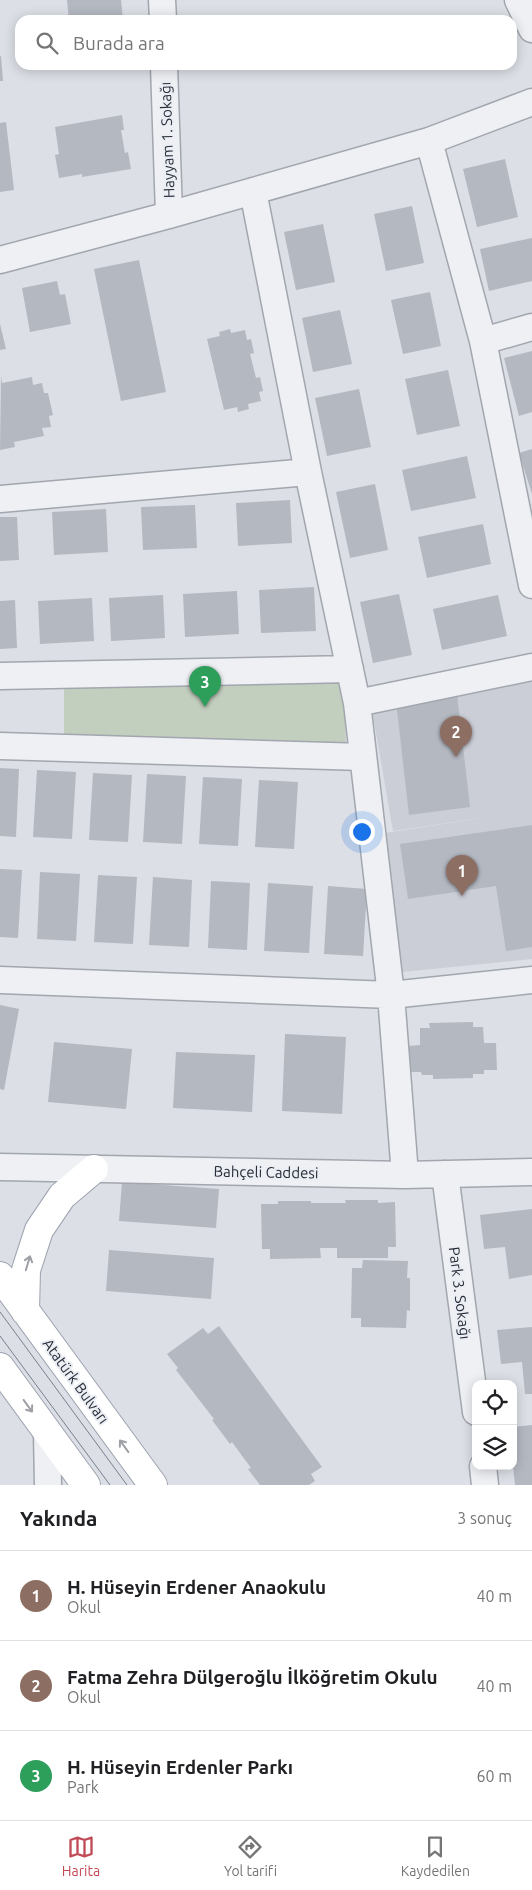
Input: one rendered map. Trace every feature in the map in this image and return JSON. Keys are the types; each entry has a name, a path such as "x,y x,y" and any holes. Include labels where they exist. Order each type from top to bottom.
{"main road":[{"path":"24,1311 26,1270 39,1230 62,1196 94,1169"},
{"name":"Atatürk Bulvarı","path":"0,1276 153,1485"},
{"path":"0,1367 86,1485"}],"street":[{"path":"162,0 163,15"},
{"path":"518,0 532,29"},
{"name":"Hayyam 1. Sokağı","path":"164,70 169,215"},
{"path":"0,260 169,215 429,141 532,102"},
{"path":"429,141 483,341 530,569"},
{"path":"252,191 308,472 357,703 391,995 405,1175"},
{"path":"483,341 532,327"},
{"path":"0,499 308,472"},
{"path":"357,703 532,667"},
{"path":"0,676 350,670"},
{"path":"0,746 363,757"},
{"path":"0,980 391,995 532,980"},
{"name":"Bahçeli Caddesi","path":"0,1167 405,1175 532,1172"},
{"name":"Park 3. Sokağı","path":"445,1174 472,1381"},
{"path":"47,1432 48,1485"},
{"path":"483,1470 485,1485"}],"shaded area":[{"path":"532,671 532,959 402,972 385,833 495,816 393,831 371,704"}],"green space":[{"path":"344,670 346,747 64,739 64,675"}],"building":[{"path":"67,0 121,0 122,15 68,15"},
{"path":"1,56 3,81 0,81"},
{"path":"122,115 124,130 121,130 125,153 128,152 131,169 82,177 82,174 59,178 55,155 59,154 55,127"},
{"path":"6,122 14,190 0,192 0,123"},
{"path":"505,159 518,217 477,227 463,169"},
{"path":"412,206 424,263 386,271 374,214"},
{"path":"323,224 335,282 296,290 284,232"},
{"path":"532,238 532,281 489,291 480,249"},
{"path":"139,260 166,392 121,401 94,269"},
{"path":"57,281 60,295 65,294 71,324 30,332 22,288"},
{"path":"430,292 441,346 403,354 391,300"},
{"path":"340,310 352,364 313,372 302,318"},
{"path":"0,324 6,349 0,350"},
{"path":"230,329 231,333 245,330 247,340 251,339 254,353 250,354 256,378 260,377 263,391 259,392 261,401 248,404 249,409 238,412 237,407 224,410 207,339 220,336 219,332"},
{"path":"532,351 532,412 519,416 504,358"},
{"path":"448,370 460,426 417,435 405,379"},
{"path":"1,376 2,383 32,377 33,385 42,383 44,393 48,393 53,415 49,416 51,427 42,428 44,436 14,442 15,447 0,450"},
{"path":"359,389 371,447 327,456 315,398"},
{"path":"532,449 532,494 519,453"},
{"path":"467,456 476,498 411,511 402,470"},
{"path":"375,484 388,550 350,558 336,492"},
{"path":"290,500 292,543 238,546 236,503"},
{"path":"195,505 197,548 143,550 141,507"},
{"path":"106,509 108,552 54,555 52,512"},
{"path":"0,517 17,517 19,560 0,561"},
{"path":"483,524 491,564 427,578 418,537"},
{"path":"314,587 316,631 261,633 259,590"},
{"path":"237,591 239,634 185,637 183,594"},
{"path":"399,594 412,655 373,663 360,602"},
{"path":"163,595 165,638 111,641 109,598"},
{"path":"498,595 507,636 442,650 433,609"},
{"path":"92,598 94,641 40,644 38,601"},
{"path":"15,600 17,648 0,649 0,601"},
{"path":"457,694 470,807 409,815 396,701"},
{"path":"0,768 19,769 16,837 0,836"},
{"path":"37,770 76,772 72,839 33,837"},
{"path":"93,773 132,775 128,842 89,840"},
{"path":"147,774 186,776 182,844 143,842"},
{"path":"203,777 242,779 238,846 199,844"},
{"path":"259,780 298,782 294,849 255,847"},
{"path":"532,825 532,947 506,951 496,886 408,899 400,844"},
{"path":"0,869 22,870 18,938 0,937"},
{"path":"40,872 80,874 76,941 37,939"},
{"path":"98,875 137,877 133,944 94,942"},
{"path":"153,877 192,880 189,947 149,945"},
{"path":"211,881 250,883 247,950 208,948"},
{"path":"268,883 313,886 309,953 264,951"},
{"path":"328,886 367,889 363,956 324,954"},
{"path":"0,1005 19,1009 4,1090 0,1089"},
{"path":"473,1022 473,1027 483,1027 484,1043 496,1043 497,1070 484,1070 484,1074 473,1074 473,1078 433,1079 433,1075 409,1072 408,1046 420,1045 420,1028 430,1028 429,1023"},
{"path":"285,1034 346,1037 342,1114 282,1111"},
{"path":"54,1042 132,1049 126,1109 48,1102"},
{"path":"176,1052 255,1055 252,1112 173,1108"},
{"path":"122,1182 219,1189 216,1228 119,1221"},
{"path":"345,1200 378,1200 378,1203 395,1202 396,1247 388,1247 388,1258 337,1258 337,1248 320,1248 321,1258 270,1259 270,1249 262,1249 261,1204 278,1204 278,1201 346,1203"},
{"path":"532,1209 532,1275 509,1279 505,1247 484,1249 480,1215"},
{"path":"109,1250 214,1258 211,1299 106,1291"},
{"path":"363,1260 408,1261 407,1278 410,1278 410,1311 407,1310 406,1328 361,1327 361,1318 351,1318 352,1268 362,1268"},
{"path":"219,1326 322,1467 311,1474 315,1481 309,1485 260,1485 248,1469 251,1468 232,1442 230,1444 212,1420 214,1419 176,1370 178,1368 167,1354 203,1328 208,1334"},
{"path":"532,1327 532,1394 525,1394 522,1362 501,1364 497,1330"},
{"path":"532,1425 532,1485 515,1485 513,1470 517,1470 517,1427"}],"tram line":[{"path":"0,1312 127,1485"},
{"path":"0,1336 110,1485"}],"place":[{"name":"H. Hüseyin Erdenler Parkı","path":"205,707"},
{"name":"Fatma Zehra Dülgeroğlu İlköğretim Okulu","path":"456,757"},
{"name":"H. Hüseyin Erdener Anaokulu","path":"462,896"}]}
